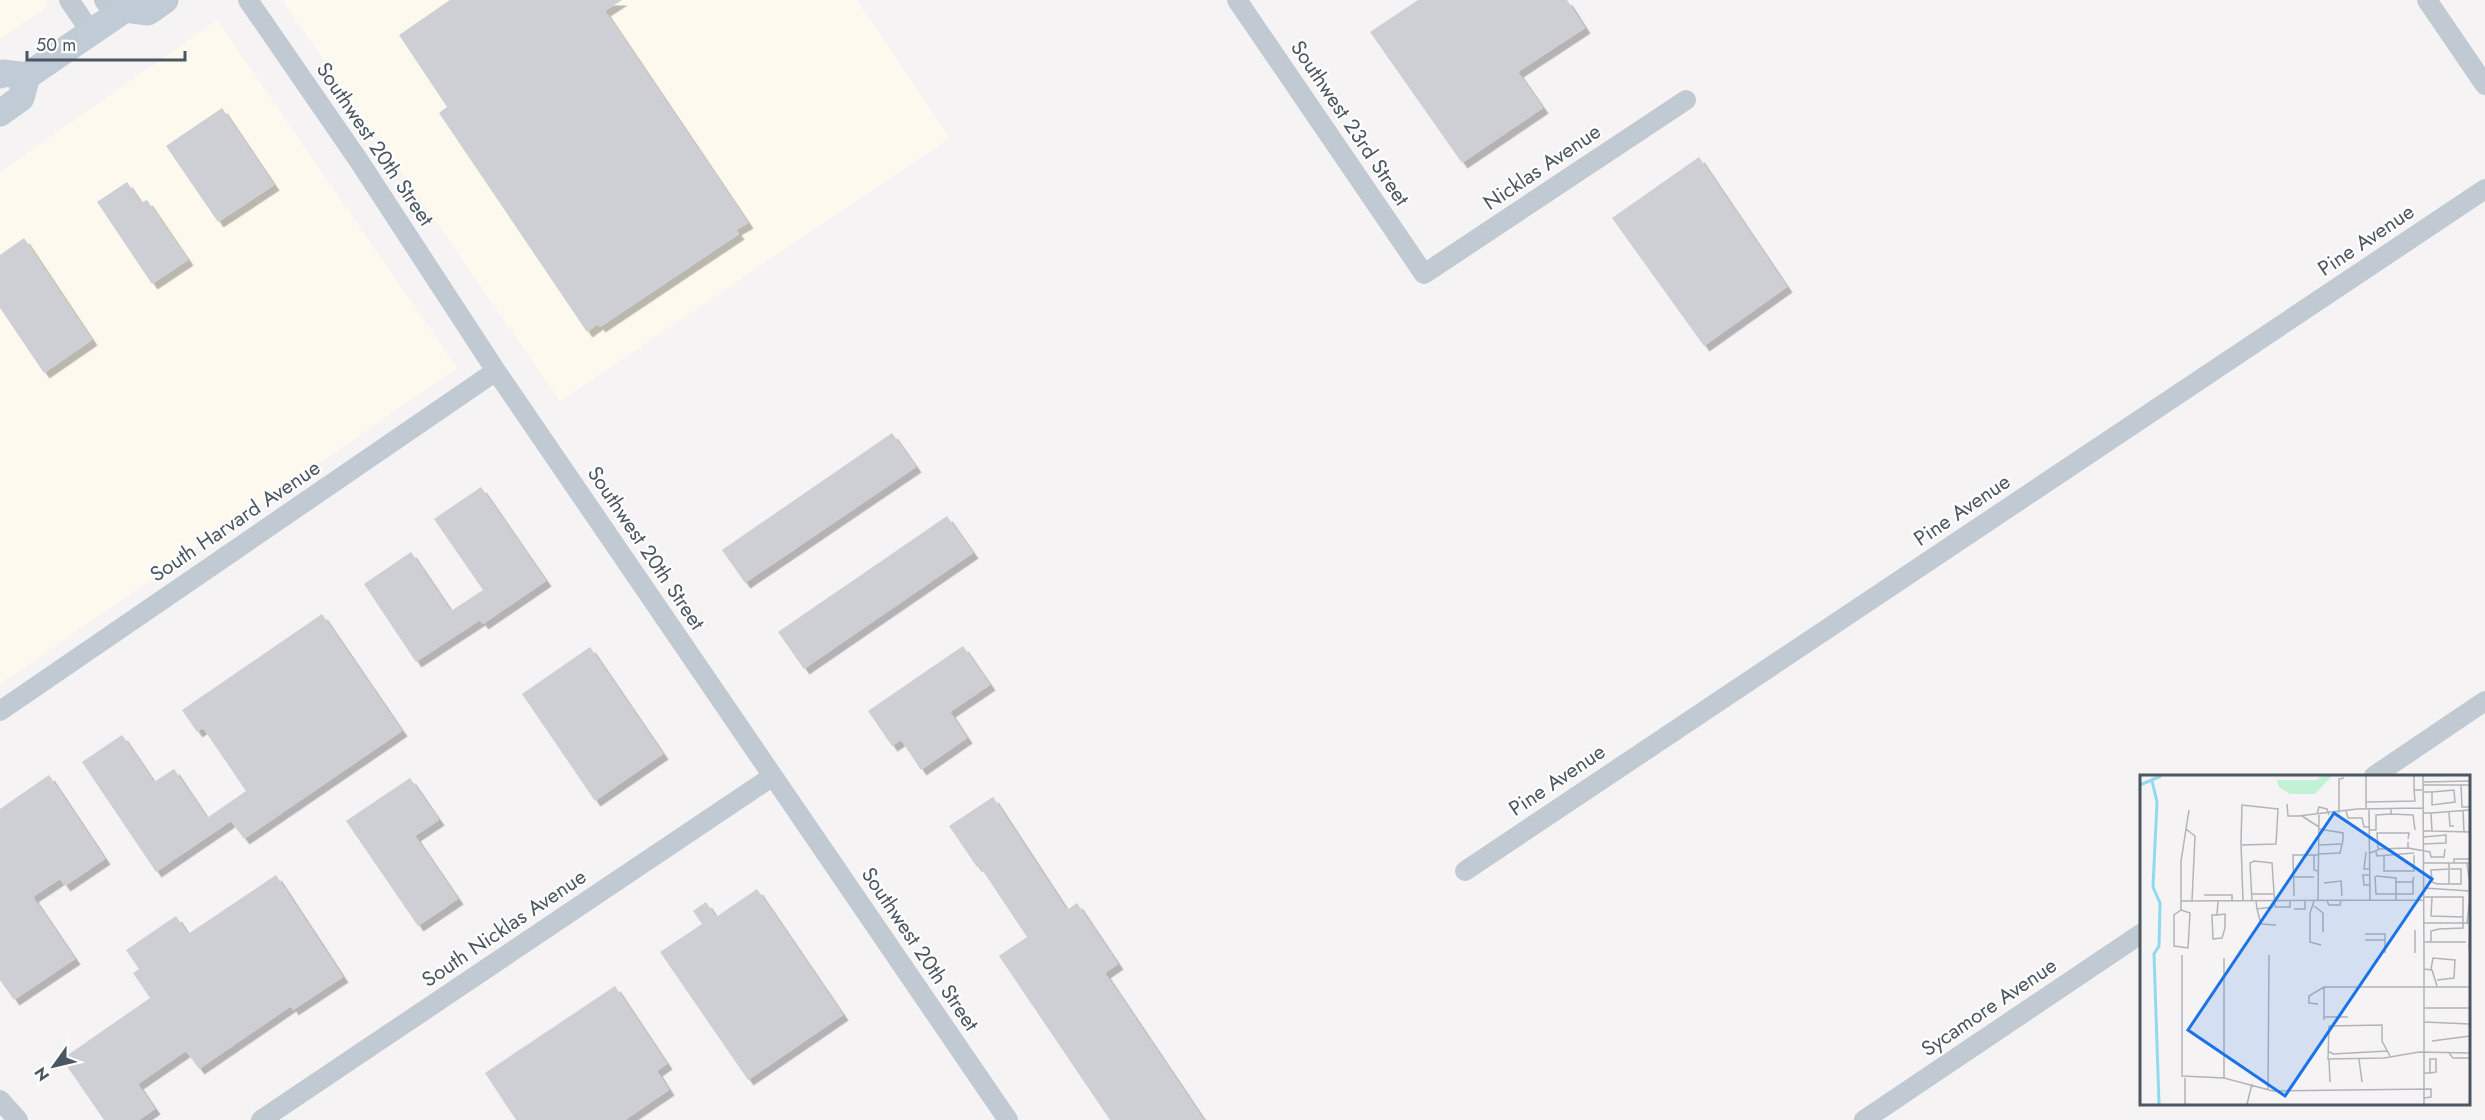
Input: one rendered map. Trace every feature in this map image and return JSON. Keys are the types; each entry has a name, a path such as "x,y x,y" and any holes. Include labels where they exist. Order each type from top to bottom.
{"main road":[{"path":"0,112 21,98 27,76 91,32 118,6 148,12 165,0"},
{"path":"0,75 3,73 27,76"}],"street":[{"path":"69,0 91,32"},
{"name":"Southwest 20th Street","path":"248,0 359,161 496,371 1008,1120"},
{"name":"Southwest 23rd Street","path":"1237,0 1424,274"},
{"path":"2427,0 2485,85"},
{"name":"Nicklas Avenue","path":"1424,274 1686,100"},
{"name":"Pine Avenue","path":"1465,871 2485,189"},
{"name":"South Harvard Avenue","path":"0,711 496,371"},
{"path":"2377,775 2485,701"},
{"name":"South Nicklas Avenue","path":"261,1120 773,776"},
{"name":"Sycamore Avenue","path":"1864,1120 2140,934"},
{"path":"0,1100 18,1120"}],"shaded area":[{"path":"0,0 45,0 48,6 0,39"},
{"path":"282,0 857,0 950,138 560,401"},
{"path":"217,20 457,368 0,684 0,172"}],"building":[{"path":"450,0 622,0 605,11 748,223 736,230 739,234 600,327 598,324 587,332 439,113 447,107 399,35"},
{"path":"1418,0 1567,0 1585,28 1518,72 1543,108 1462,163 1370,32"},
{"path":"222,108 274,185 218,222 166,146"},
{"path":"1699,157 1787,287 1704,346 1612,218"},
{"path":"127,182 141,203 147,200 188,260 152,284 97,202"},
{"path":"24,238 92,340 44,373 0,308 0,255"},
{"path":"892,433 916,467 745,583 722,550"},
{"path":"481,487 546,581 483,624 480,620 416,662 364,584 411,552 451,611 483,590 434,519"},
{"path":"947,516 973,553 804,669 778,632"},
{"path":"322,614 402,731 244,839 231,821 156,872 82,762 122,735 154,782 174,769 207,818 246,791 203,728 197,732 182,710"},
{"path":"963,646 990,685 950,712 967,738 921,770 901,740 892,746 868,711"},
{"path":"590,647 663,754 595,801 522,694"},
{"path":"49,775 105,859 65,886 60,879 33,897 75,959 14,1000 0,980 0,809"},
{"path":"410,778 439,820 415,836 458,899 418,926 346,821"},
{"path":"993,797 1067,910 1077,903 1118,964 1105,973 1204,1120 1110,1120 999,956 1027,937 979,865 977,867 949,826"},
{"path":"276,875 343,977 293,1010 291,1006 199,1069 186,1051 138,1084 155,1109 139,1120 104,1120 62,1059 150,998 133,973 139,969 126,950 176,916 188,934"},
{"path":"757,889 843,1015 748,1080 660,952 702,924 693,911 706,902 716,917"},
{"path":"615,986 667,1064 657,1071 669,1090 625,1120 516,1120 485,1073"}]}
